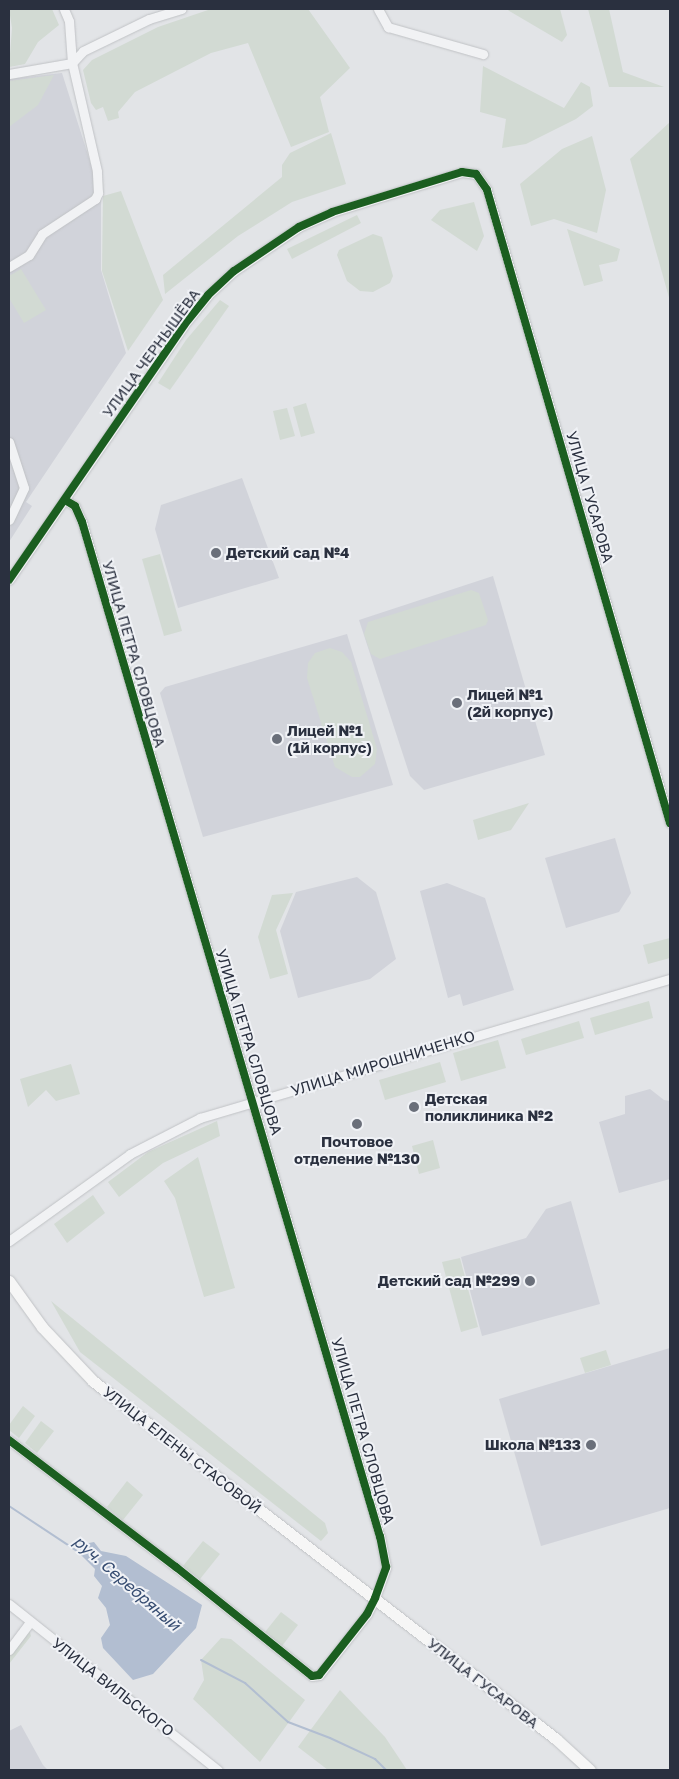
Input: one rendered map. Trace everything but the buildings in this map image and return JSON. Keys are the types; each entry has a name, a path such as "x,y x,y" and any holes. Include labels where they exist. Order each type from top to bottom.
{"main road":[{"name":"УЛИЦА ЕЛЕНЫ СТАСОВОЙ","path":"9,1282 42,1327 93,1381 375,1598"},
{"name":"УЛИЦА ГУСАРОВА","path":"375,1598 556,1739 590,1770"}],"street":[{"path":"9,267 29,255 42,234 95,199 98,193 97,172 72,62 69,21 64,9"},
{"path":"9,74 72,62 83,51 148,19 181,9"},
{"path":"378,9 388,27 483,54"},
{"name":"УЛИЦА ЧЕРНЫШЁВА","path":"9,580 184,324 208,295 234,271 299,227 332,212 462,172 476,174 482,180"},
{"name":"УЛИЦА ГУСАРОВА","path":"482,180 670,823"},
{"path":"9,442 24,488 9,520"},
{"name":"УЛИЦА ПЕТРА СЛОВЦОВА","path":"9,1440 200,1586 312,1676 319,1675 367,1614 375,1598 386,1568 380,1537 251,1103 82,522 75,506 65,500"},
{"name":"УЛИЦА МИРОШНИЧЕНКО","path":"9,1241 130,1154 186,1124 670,979"},
{"name":"УЛИЦА ВИЛЬСКОГО","path":"9,1604 218,1770"},
{"path":"9,1650 30,1622"}],"shaded area":[{"path":"9,9 52,9 59,25 38,42 25,64 9,67 12,28"},
{"path":"211,9 308,9 350,68 320,97 329,132 291,147 248,43 211,53 135,92 118,112 119,118 108,121 103,107 96,110 91,103 83,70 92,60 158,27"},
{"path":"506,9 560,9 567,35 562,42"},
{"path":"588,9 609,9 623,72 664,87 609,87"},
{"path":"483,66 564,108 581,82 590,87 593,106 576,119 526,144 502,148 506,119 480,112"},
{"path":"62,73 101,196 101,270 126,353 26,502 32,506 9,542 9,79"},
{"path":"54,75 38,105 9,127 9,81"},
{"path":"670,122 670,301 630,159"},
{"path":"331,133 346,184 292,202 238,236 165,294 163,275 282,177 282,165 290,153"},
{"path":"592,136 606,190 597,233 554,219 531,226 520,184 562,149"},
{"path":"121,191 163,300 128,351 102,271 103,196"},
{"path":"474,202 484,236 477,251 431,220 440,210"},
{"path":"357,215 361,223 292,259 287,249"},
{"path":"567,229 620,249 617,261 599,265 603,281 584,286"},
{"path":"373,234 382,237 393,276 390,283 373,292 360,291 347,281 337,255 339,250"},
{"path":"21,269 46,310 24,323 9,298 9,276"},
{"path":"220,300 229,306 170,390 158,383 186,340"},
{"path":"306,403 315,433 301,437 293,407"},
{"path":"287,408 295,436 280,440 273,411"},
{"name":"Детский сад №4","path":"242,478 279,578 178,608 155,529 161,505"},
{"path":"160,554 182,631 164,636 142,559"},
{"name":"Лицей №1 (2й корпус)","path":"493,576 545,755 424,790 410,776 359,620"},
{"path":"471,590 479,593 488,620 486,625 380,659 371,654 364,634 368,622"},
{"name":"Лицей №1 (1й корпус)","path":"347,634 393,785 203,837 160,693 165,687"},
{"path":"330,648 342,652 351,662 377,749 375,764 360,777 352,777 335,767 307,678 308,663 315,653"},
{"path":"529,803 511,830 478,840 473,820"},
{"path":"615,838 631,893 619,912 566,928 545,858"},
{"path":"357,877 376,892 396,959 370,979 298,998 280,931 296,892"},
{"path":"447,883 485,898 514,990 463,1006 460,994 448,998 420,891"},
{"path":"293,893 276,930 288,974 270,979 258,937 272,895"},
{"path":"670,938 670,958 648,964 643,945"},
{"path":"649,1001 653,1018 595,1035 590,1018"},
{"path":"579,1021 584,1038 526,1055 521,1039"},
{"path":"498,1040 506,1068 461,1081 453,1053"},
{"path":"440,1062 446,1082 385,1100 379,1080"},
{"path":"71,1064 80,1094 56,1101 46,1090 28,1107 20,1079"},
{"path":"650,1089 664,1100 670,1101 670,1179 619,1193 599,1122 625,1114 625,1096"},
{"path":"217,1121 220,1136 163,1163 119,1197 108,1182 148,1152"},
{"path":"433,1140 440,1168 419,1174 412,1146"},
{"path":"198,1157 235,1288 204,1297 175,1198 164,1181"},
{"path":"93,1195 105,1213 67,1243 54,1224"},
{"name":"Детский сад №299","path":"571,1201 600,1304 482,1336 461,1257 526,1238 546,1209"},
{"path":"460,1258 478,1327 461,1332 442,1262"},
{"path":"51,1301 325,1523 328,1533 321,1541 80,1352"},
{"name":"Школа №133","path":"670,1348 670,1508 541,1546 499,1399"},
{"path":"606,1350 611,1365 585,1373 580,1358"},
{"path":"23,1406 35,1416 19,1438 9,1430 9,1425"},
{"path":"41,1421 54,1431 37,1453 25,1443"},
{"path":"127,1481 143,1495 123,1520 107,1507"},
{"path":"203,1541 220,1554 200,1579 183,1566"},
{"path":"281,1612 298,1625 282,1646 265,1632"},
{"path":"29,1629 31,1636 9,1664 9,1654"},
{"path":"221,1638 231,1639 305,1700 260,1762 193,1699 204,1680 201,1660"},
{"path":"340,1690 385,1737 407,1770 328,1770 298,1747"},
{"path":"21,1725 43,1765 48,1770 9,1770 9,1731"}],"water":[{"path":"94,1542 101,1551 126,1556 202,1605 196,1628 153,1674 133,1680 103,1648 101,1638 110,1625 106,1608 98,1598 102,1586 94,1576 95,1569 78,1552 79,1545"}],"waterway":[{"name":"руч. Серебряный","path":"9,1506 80,1553"},
{"name":"руч. Серебряный","path":"201,1660 245,1683 288,1722 330,1738 375,1759 386,1770"}],"cycle path":[{"path":"9,580 184,325 208,295 234,271 299,227 332,212 462,172 476,174 487,190 670,823"},
{"path":"9,1440 176,1567 312,1676 319,1675 367,1614 375,1598 386,1567 380,1537 82,522 75,506 65,500"}],"place":[{"name":"Детский сад №4","path":"216,553"},
{"name":"Лицей №1 (2й корпус)","path":"457,703"},
{"name":"Лицей №1 (1й корпус)","path":"277,739"},
{"name":"Детская поликлиника №2","path":"414,1107"},
{"name":"Почтовое отделение №130","path":"357,1124"},
{"name":"Детский сад №299","path":"530,1281"},
{"name":"Школа №133","path":"591,1445"}]}
